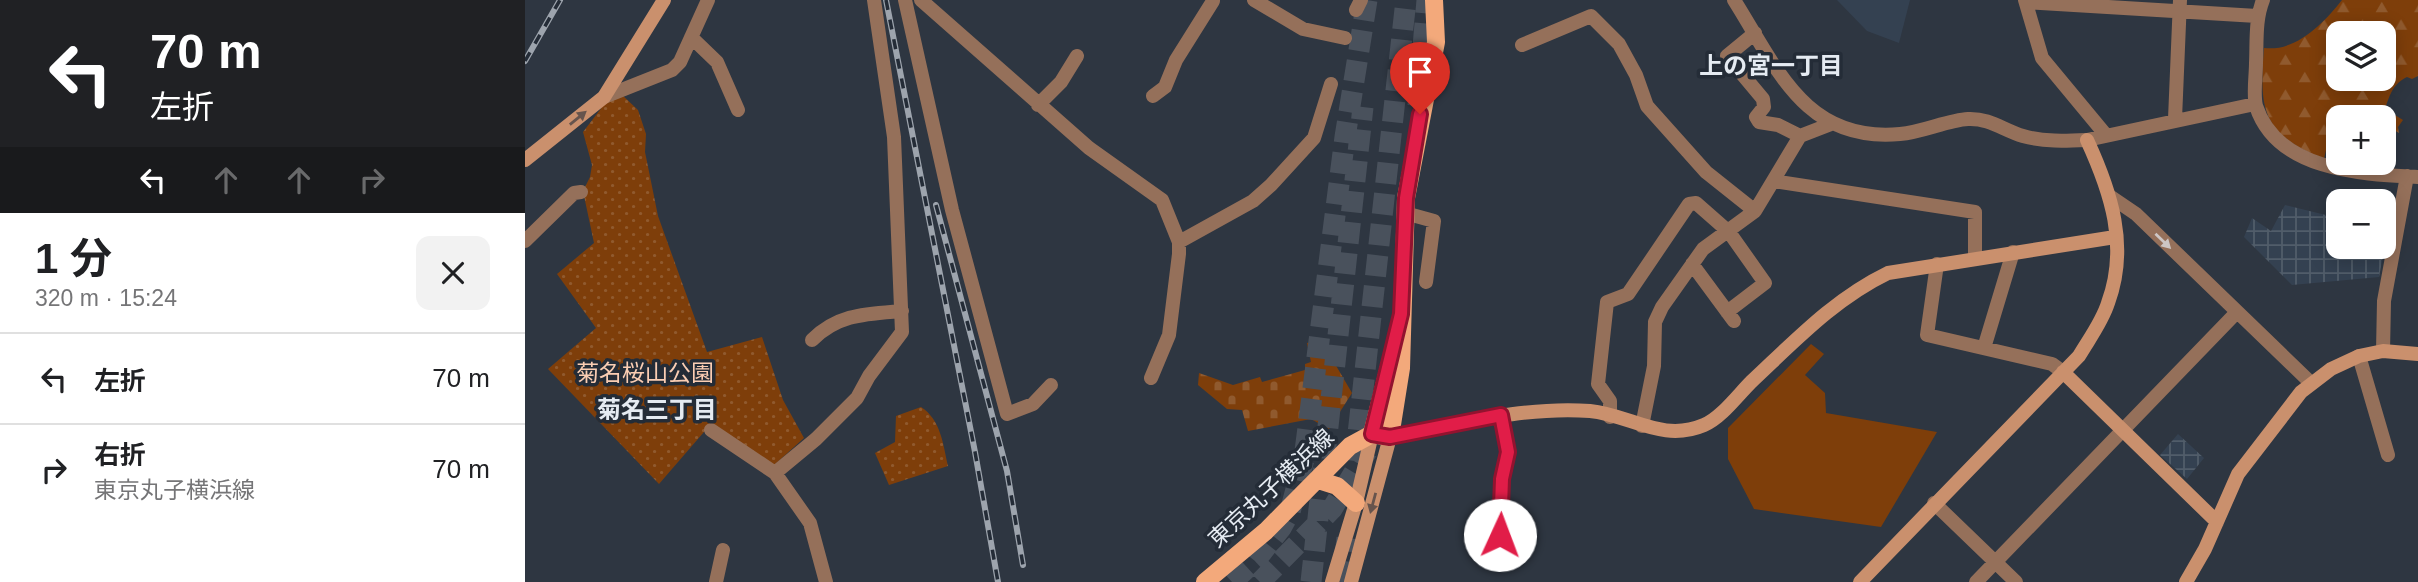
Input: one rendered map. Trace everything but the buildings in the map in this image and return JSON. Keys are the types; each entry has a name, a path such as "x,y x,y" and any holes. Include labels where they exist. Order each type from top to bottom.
{"main road":[{"path":"1381,436 1401,368 1405,213 1436,42 1434,0"},
{"name":"東京丸子横浜線","path":"1205,582 1266,531 1350,446 1381,436"},
{"path":"1318,480 1337,486 1356,503"}],"street":[{"path":"604,97 664,0"},
{"path":"525,160 604,97 672,70 680,62 708,0"},
{"path":"775,473 816,439 857,398 869,376 902,332 894,137 874,0"},
{"path":"905,0 949,199 1007,414 1033,404 1051,385"},
{"path":"921,0 1089,148 1161,200 1179,242 1169,335 1151,378"},
{"path":"1153,96 1165,87 1176,60 1213,0"},
{"path":"1254,0 1303,29 1345,38"},
{"path":"1734,0 1792,92 1805,106 1831,124 1897,135 1930,130 1967,119 2000,124 2020,135 2041,139 2087,140 2175,119 2256,104"},
{"path":"2263,0 2257,16 2256,104 2264,122 2288,150 2348,171 2413,176 2384,300 2383,351"},
{"path":"2105,134 2042,58 2026,1 2180,6 2257,16"},
{"path":"2175,119 2180,6"},
{"path":"1522,45 1591,16 1619,44 1636,75 1647,106 1706,172 1755,211"},
{"path":"1755,33 1727,56 1763,99 1764,107 1756,117 1759,122 1778,125 1800,136"},
{"path":"691,37 717,62 738,110"},
{"path":"1038,105 1061,82 1077,56"},
{"path":"1179,242 1253,201 1271,185 1314,138 1331,84"},
{"path":"1642,426 1654,366 1655,321 1703,249 1755,211 1800,136 1831,124"},
{"path":"1860,582 2079,356 2109,303 2115,270 2111,197 2087,140"},
{"path":"1773,181 1975,212 1975,258"},
{"path":"525,241 574,193 581,192"},
{"path":"2111,197 2136,214 2311,383"},
{"path":"1610,417 1609,401 1598,384 1607,302 1628,294 1689,204 1696,203 1729,232 1765,283 1731,316 1692,264"},
{"path":"1405,213 1434,221 1426,282"},
{"path":"1381,436 1501,415 1592,411 1642,426 1680,433 1707,424 1815,321 1856,288 1888,273 2115,237"},
{"path":"1984,348 2013,252"},
{"path":"1937,264 1927,335 2052,364 2217,522"},
{"path":"812,340 826,325 846,316 902,311"},
{"path":"1976,582 2237,312"},
{"path":"2186,582 2206,549 2238,474 2282,414 2311,383 2331,369 2359,356 2383,351 2418,354"},
{"path":"2359,356 2388,455"},
{"path":"1500,535 1502,479 1508,452 1501,415"},
{"path":"711,430 775,473 810,523 826,582"},
{"path":"1332,582 1356,503 1381,436"},
{"path":"1351,582 1381,436"},
{"path":"1934,503 2016,582"},
{"path":"716,582 723,550"}],"shaded area":[{"path":"1837,0 1910,0 1899,43 1867,31"},
{"path":"2285,205 2326,215 2326,259 2383,259 2379,277 2292,285 2244,237 2252,218 2271,231"},
{"path":"2178,434 2204,458 2187,479 2160,455"}],"green space":[{"path":"2342,0 2418,0 2418,76 2412,79 2407,77 2396,85 2396,21 2326,21 2326,91 2392,91 2386,105 2326,105 2324,159 2303,150 2276,129 2264,104 2263,88 2264,48 2276,48 2298,41 2318,26"},
{"name":"菊名桜山公園","path":"620,93 638,110 646,134 645,152 658,216 707,352 762,337 783,400 804,438 773,466 710,425 659,484 548,369 596,328 557,274 594,243 583,191 592,165 583,132 606,102"},
{"path":"2396,116 2403,120 2398,127 2399,133 2396,131"},
{"path":"1321,340 1352,393 1329,429 1311,419 1248,431 1242,410 1227,409 1198,385 1199,373 1233,385 1260,377 1262,382 1305,370 1305,364 1311,362 1307,343"},
{"path":"1811,344 1824,354 1805,375 1825,393 1826,413 1937,432 1881,527 1754,509 1728,459 1728,428"},
{"path":"921,407 928,412 937,426 948,466 889,485 875,453 895,442 896,416"}],"tunnel":[{"path":"1232,582 1255,561 1281,528 1290,512 1304,459 1345,137 1367,0"},
{"path":"1355,461 1406,0"},
{"path":"1418,106 1427,0"},
{"path":"1311,582 1363,107"},
{"path":"1260,582 1332,509 1367,451"},
{"path":"1342,582 1347,538"}],"railway":[{"path":"525,61 560,0"},
{"path":"886,0 998,582"},
{"path":"936,205 1007,471 1023,565"}],"district":[{"name":"上の宮一丁目","path":"1771,65"},
{"name":"菊名三丁目","path":"657,409"}],"route":[{"path":"1420,114 1406,198 1401,314 1372,434 1390,437 1501,415 1508,452 1502,479 1500,535"}]}
